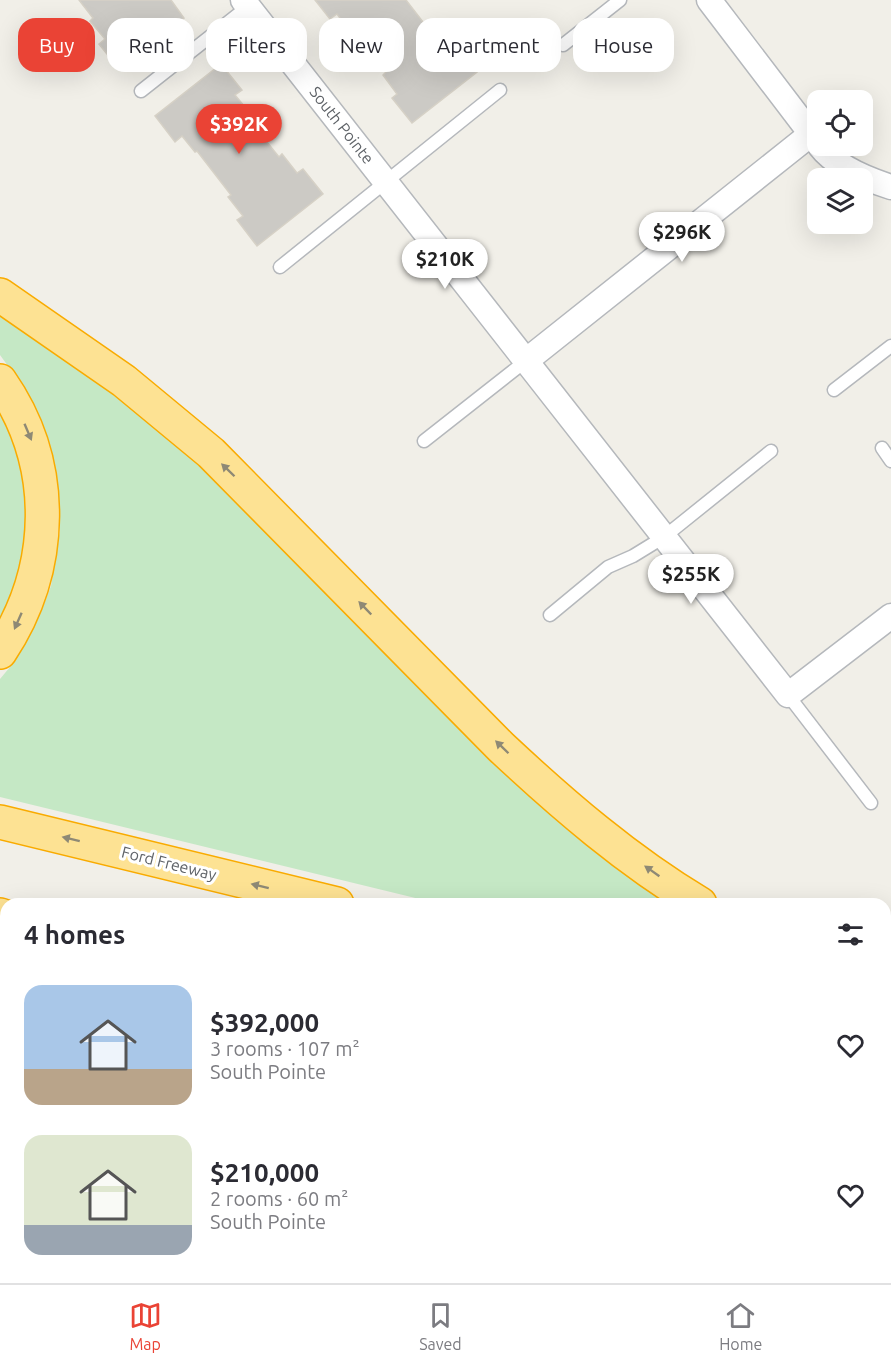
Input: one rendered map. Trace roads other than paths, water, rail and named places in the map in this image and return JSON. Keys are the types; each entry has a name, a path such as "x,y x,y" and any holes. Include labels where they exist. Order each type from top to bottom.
{"highway":[{"path":"0,295 124,381 211,453 493,739 550,793 599,832 692,898"},
{"path":"0,381 18,410 31,440 44,504 38,570 15,629 0,652"},
{"name":"Ford Freeway","path":"0,822 312,898"}],"street":[{"path":"710,0 807,129"},
{"name":"South Pointe","path":"249,2 788,696"},
{"path":"526,360 807,148"},
{"path":"830,156 880,183"},
{"path":"788,696 891,616"}],"lane":[{"path":"563,45 620,0"},
{"path":"141,91 249,2"},
{"path":"280,267 392,187 500,90"},
{"path":"834,390 891,346"},
{"path":"424,441 526,360"},
{"path":"882,448 891,461"},
{"path":"550,615 608,567 633,556 664,537 771,451"},
{"path":"788,696 871,803"}]}
